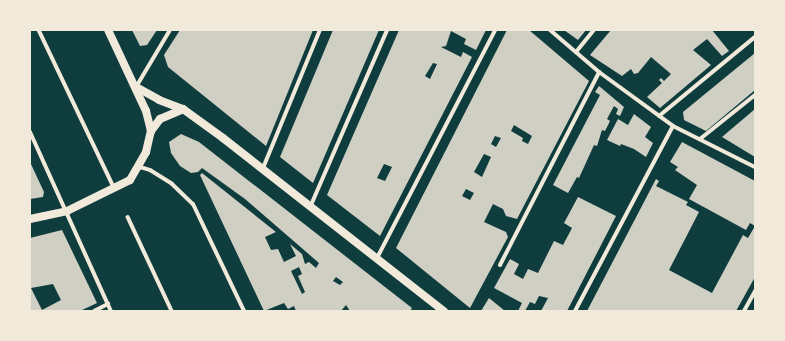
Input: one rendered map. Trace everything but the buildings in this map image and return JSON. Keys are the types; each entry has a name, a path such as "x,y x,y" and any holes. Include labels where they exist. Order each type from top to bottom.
{"main road":[{"path":"108,30 136,87 151,131"},
{"path":"136,87 159,100 182,109 311,205 444,311"},
{"path":"30,219 67,211 130,180 140,167 146,152 151,131 160,119 182,109"}],"street":[{"path":"39,30 114,188"},
{"path":"136,87 170,30"},
{"path":"263,168 320,30"},
{"path":"311,205 387,30"},
{"path":"377,258 495,30"},
{"path":"550,30 600,72 673,126 755,166"},
{"path":"576,52 594,30"},
{"path":"660,116 755,37"},
{"path":"500,265 600,72"},
{"path":"700,139 755,94"},
{"path":"575,311 673,126"},
{"path":"30,132 111,311"},
{"path":"140,167 150,170 172,184 192,204 244,311"},
{"path":"128,217 172,311"},
{"path":"744,311 755,291"},
{"path":"94,311 108,304"}]}
